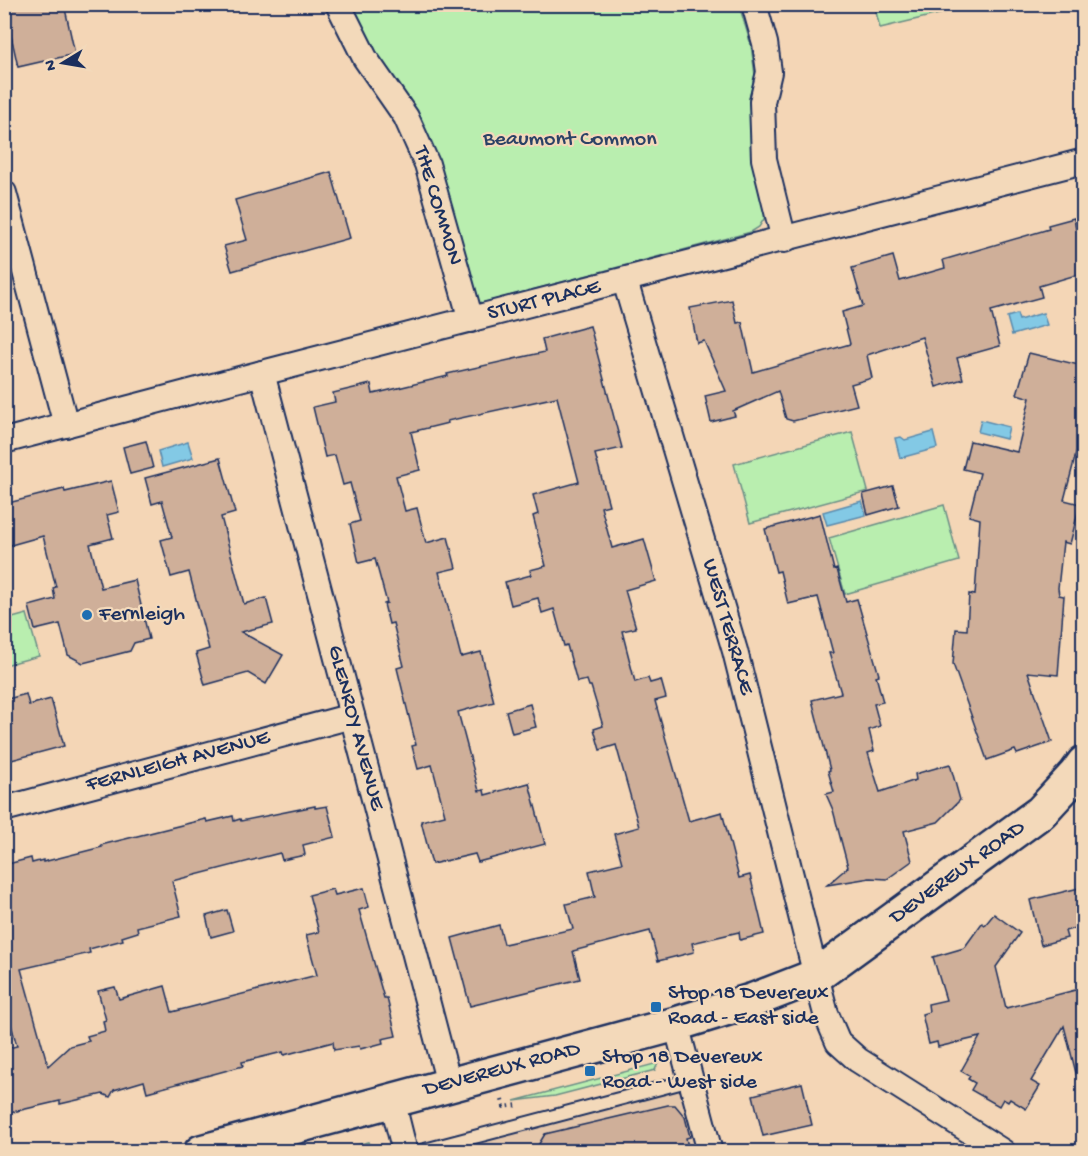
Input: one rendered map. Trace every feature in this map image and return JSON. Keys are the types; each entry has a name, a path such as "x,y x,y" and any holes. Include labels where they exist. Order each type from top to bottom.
{"street":[{"name":"THE COMMON","path":"338,4 364,58 406,117 427,164 471,320"},
{"path":"754,4 765,43 769,72 762,102 764,159 784,240"},
{"name":"STURT PLACE","path":"4,441 1083,161"},
{"path":"4,193 66,425"},
{"name":"WEST TERRACE","path":"625,281 735,651 826,1014 838,1042 858,1060 1003,1152"},
{"name":"GLENROY AVENUE","path":"262,373 449,1084"},
{"name":"FERNLEIGH AVENUE","path":"4,809 351,716"},
{"name":"DEVEREUX ROAD","path":"201,1152 676,1024 754,1000 816,976 1041,812 1076,774 1083,763"},
{"path":"676,1024 710,1152"},
{"path":"392,1100 405,1152"}],"lane":[{"path":"417,1152 691,1080"}],"shaded area":[{"path":"691,1080 710,1152 417,1152"}],"green space":[{"path":"874,4 977,4 977,5 880,28"},
{"name":"Beaumont Common","path":"351,5 739,5 751,45 755,75 749,99 754,163 766,209 764,219 759,227 751,232 471,306 418,119 372,46"},
{"path":"852,432 868,491 750,523 734,464"},
{"path":"944,505 959,561 845,594 829,538"},
{"path":"27,614 39,656 5,665 5,620"},
{"path":"658,1063 655,1070 555,1096 514,1101"},
{"path":"369,1142 372,1151 333,1151"}],"water":[{"path":"1043,313 1047,325 1012,335 1007,317 1017,314 1019,320"},
{"path":"981,420 1009,427 1006,439 978,432"},
{"path":"933,432 937,448 900,458 895,438 901,437 905,440"},
{"path":"188,442 193,458 162,467 158,451"},
{"path":"862,501 866,515 827,525 823,512"}],"building":[{"path":"4,4 64,4 75,54 18,67"},
{"path":"331,172 350,238 232,271 224,246 247,240 235,200"},
{"path":"1074,218 1076,229 1083,227 1083,273 1039,286 1042,297 991,311 1000,346 957,358 963,379 936,387 922,337 867,355 872,378 851,384 857,405 793,421 786,419 778,391 733,411 735,416 711,422 705,396 726,391 704,341 697,343 690,308 732,300 737,323 742,322 753,372 850,344 842,312 863,306 852,268 893,256 900,281 945,268 943,260 1049,229 1048,225"},
{"path":"590,326 622,448 595,454 609,505 601,507 612,548 644,539 656,581 625,590 636,628 622,631 635,682 648,678 650,683 661,680 666,698 655,701 689,821 722,812 739,878 750,875 764,934 740,940 739,932 692,943 694,952 658,961 650,931 573,951 580,979 470,1006 452,938 499,925 504,944 573,929 566,904 595,897 589,871 622,863 614,834 639,827 616,745 600,750 594,729 603,726 591,686 587,680 577,682 554,609 542,613 538,598 511,605 505,582 531,575 530,570 546,566 533,516 538,514 533,495 579,482 557,397 447,421 448,423 411,432 420,470 396,476 405,511 417,508 426,543 448,537 456,568 439,572 461,657 481,652 494,702 458,712 479,791 484,790 485,795 529,783 545,844 478,862 475,854 432,864 421,821 445,815 432,765 418,769 412,746 416,745 397,668 404,666 393,623 389,624 384,604 387,603 375,559 359,563 350,524 360,521 350,483 343,485 335,455 325,457 313,407 335,402 333,393 371,384 373,394 448,376 447,374 545,352 542,339"},
{"path":"1029,353 1083,366 1083,427 1064,500 1080,504 1070,544 1063,542 1058,588 1059,595 1064,596 1058,675 1028,672 1052,742 1017,754 1015,750 987,760 953,664 956,629 967,630 969,594 975,595 980,519 969,516 980,473 963,469 970,441 1017,452 1030,398 1017,394"},
{"path":"146,441 153,468 130,474 123,447"},
{"path":"220,458 235,513 221,517 244,604 266,598 273,624 241,632 283,655 266,684 248,673 205,685 196,653 209,649 189,572 171,577 161,540 172,537 162,501 152,504 145,478"},
{"path":"111,481 119,512 107,515 113,538 90,544 101,588 135,580 149,639 134,643 130,651 83,663 68,655 60,624 35,630 29,606 55,599 53,588 56,587 43,536 4,547 4,504 64,489 65,492"},
{"path":"893,486 899,506 868,515 863,494"},
{"path":"820,514 834,570 837,569 846,602 857,599 879,675 876,676 883,702 874,704 880,726 869,730 874,751 868,753 880,792 916,780 915,774 950,764 960,800 938,822 904,831 912,861 887,879 870,878 827,885 848,867 833,810 826,794 834,792 812,700 841,693 829,653 833,653 818,597 788,604 780,571 776,572 765,529"},
{"path":"26,694 29,705 51,699 64,746 4,762 4,700"},
{"path":"530,704 536,727 512,733 506,711"},
{"path":"315,806 315,808 327,806 335,837 303,845 305,855 282,860 280,853 172,881 181,916 137,927 138,932 122,937 123,940 89,949 90,953 21,969 48,1066 70,1046 89,1041 87,1036 105,1031 103,1021 106,1020 98,991 115,987 119,999 165,986 172,1012 317,975 306,935 319,932 309,895 333,889 335,895 364,888 369,907 359,910 384,998 387,998 396,1036 382,1039 383,1043 360,1049 359,1046 334,1050 333,1042 284,1055 283,1052 242,1062 243,1066 147,1092 144,1081 114,1090 110,1097 103,1094 4,1114 4,1049 17,1046 4,999 4,865 31,858 32,863 43,860 43,862 206,819 207,822 233,816 234,821 240,819 241,821"},
{"path":"1083,887 1083,926 1065,931 1067,938 1041,945 1030,900"},
{"path":"227,910 233,931 211,937 206,916"},
{"path":"994,914 1020,933 996,967 1006,1008 1083,988 1083,1076 1077,1077 1064,1026 1031,1081 1040,1086 1026,1109 1010,1099 1008,1102 1003,1099 999,1106 971,1090 975,1083 968,1079 970,1076 961,1071 980,1037 938,1047 937,1042 929,1044 922,1014 929,1012 928,1004 946,1000 933,957 964,948 982,923 985,925"},
{"path":"802,1083 812,1125 763,1136 753,1095"},
{"path":"675,1105 685,1117 690,1137 686,1138 689,1152 534,1152 545,1134"}],"place":[{"name":"Fernleigh","path":"87,615"},
{"name":"Stop 18 Devereux Road - East side","path":"656,1007"},
{"name":"Stop 18 Devereux Road - West side","path":"590,1071"}]}
